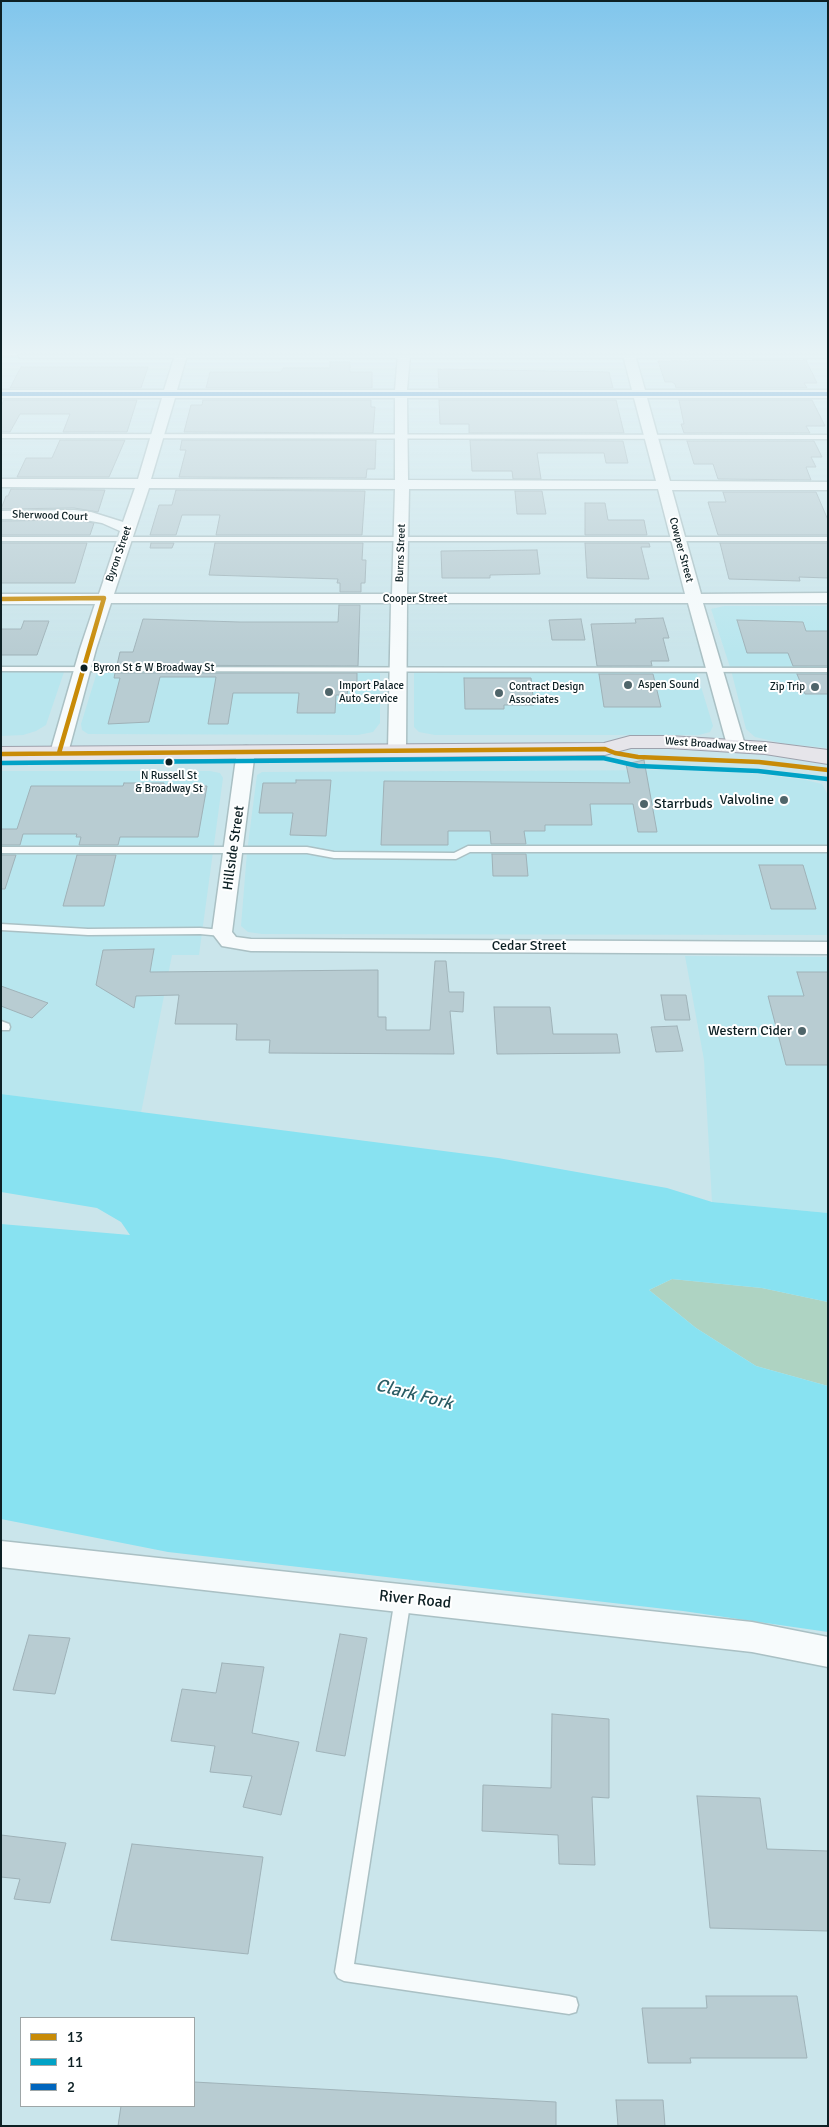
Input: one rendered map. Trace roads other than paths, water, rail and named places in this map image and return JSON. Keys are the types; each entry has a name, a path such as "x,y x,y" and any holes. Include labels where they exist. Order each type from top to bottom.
{"main road":[{"name":"West Broadway Street","path":"1,754 605,749 630,742 736,745 828,757"},
{"name":"West Broadway Street","path":"605,749 615,753 638,757 759,762 828,770"}],"street":[{"name":"Byron Street","path":"58,753 104,598 152,454"},
{"name":"Burns Street","path":"396,750 402,539 401,454"},
{"name":"Cowper Street","path":"655,454 736,745"},
{"path":"1,483 828,486"},
{"name":"Sherwood Court","path":"1,514 74,514 91,516 107,520 125,534"},
{"name":"Cooper Street","path":"1,599 828,598"},
{"name":"Hillside Street","path":"226,937 246,751"},
{"name":"Cedar Street","path":"226,937 250,945 828,948"},
{"name":"River Road","path":"1,1554 752,1637 828,1652"}],"lane":[{"path":"1,538 125,534 402,539 828,539"},
{"path":"1,669 828,670"},
{"path":"1,850 234,849 307,850 334,855 456,856 468,849 828,848"},
{"path":"1,927 88,932 200,931 226,937"},
{"path":"403,1598 344,1972 569,2005"}],"water":[{"name":"Clark Fork","path":"1,1094 498,1158 667,1188 712,1202 828,1213 828,1302 762,1288 672,1279 649,1290 696,1328 756,1366 828,1386 828,1632 683,1611 168,1552 1,1519 1,1224 130,1235 121,1222 97,1208 1,1192"}],"place":[{"name":"Byron St & W Broadway St","path":"84,668"},
{"name":"Aspen Sound","path":"628,685"},
{"name":"Zip Trip","path":"815,687"},
{"name":"Import Palace Auto Service","path":"329,692"},
{"name":"Contract Design Associates","path":"499,693"},
{"name":"N Russell St & Broadway St","path":"169,762"},
{"name":"Valvoline","path":"784,800"},
{"name":"Starrbuds","path":"644,804"},
{"name":"Western Cider","path":"802,1031"}]}
